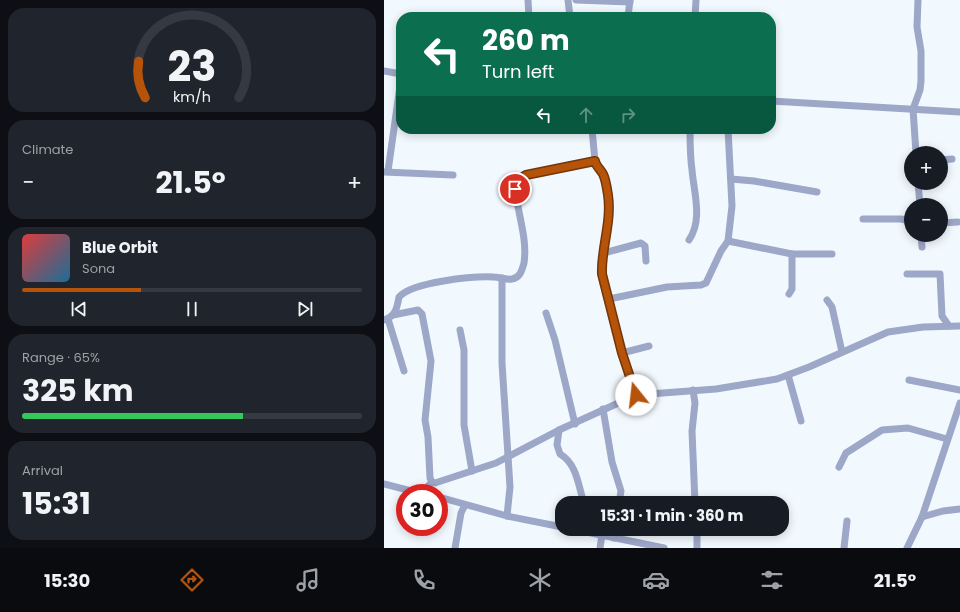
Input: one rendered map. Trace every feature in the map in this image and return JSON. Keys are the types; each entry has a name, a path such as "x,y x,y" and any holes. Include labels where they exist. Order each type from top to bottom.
{"street":[{"path":"528,0 529,12"},
{"path":"568,0 569,12"},
{"path":"576,0 630,1 629,12"},
{"path":"695,12 696,0"},
{"path":"916,146 913,109 920,90 921,81 921,51 917,27 918,0"},
{"path":"384,71 396,73"},
{"path":"776,101 960,112"},
{"path":"396,110 386,171 453,175"},
{"path":"592,134 595,161 597,167 602,173 608,195 607,232 602,274 622,353 636,395"},
{"path":"689,240 695,232 696,200 692,170 690,134"},
{"path":"609,299 668,287 701,285 706,283 721,251 728,241 732,206 728,134"},
{"path":"948,159 952,159"},
{"path":"388,318 396,310 399,297 410,288 454,280 511,279 517,277 522,273 524,248 515,184 526,175 595,161"},
{"path":"731,179 754,181 817,192"},
{"path":"863,219 904,220"},
{"path":"948,223 958,222"},
{"path":"728,241 792,254 832,254"},
{"path":"922,242 922,247"},
{"path":"604,253 641,243 645,246 646,261"},
{"path":"789,294 792,288 792,254"},
{"path":"907,274 940,274 942,316 949,326"},
{"path":"502,278 502,362 510,487 507,516"},
{"path":"827,300 832,307 842,352"},
{"path":"388,318 418,310 421,311 425,325 431,361 425,420 428,437 430,478 432,482 496,463 559,430 636,395 716,389 777,378 810,367 888,332 924,327 960,326"},
{"path":"546,313 555,340 575,424"},
{"path":"388,318 404,370"},
{"path":"460,330 464,350 464,425 472,471"},
{"path":"622,353 649,346"},
{"path":"788,375 801,421"},
{"path":"909,380 960,390"},
{"path":"693,390 695,403 692,431 695,496"},
{"path":"906,548 922,517 960,403"},
{"path":"603,409 612,462 621,491 620,496"},
{"path":"839,467 846,453 882,430 908,428 947,439"},
{"path":"559,430 557,445 560,454 566,458 574,468 582,496"},
{"path":"384,484 396,487"},
{"path":"448,499 507,516 555,526"},
{"path":"922,517 956,510 960,502"},
{"path":"455,548 461,514 465,504"},
{"path":"844,548 848,521"},
{"path":"600,548 602,536"},
{"path":"606,536 664,548"},
{"path":"697,536 697,548"}],"route":[{"path":"515,189 515,184 518,180 526,175 595,161 604,179 609,204 602,274 624,361 636,395"}]}
